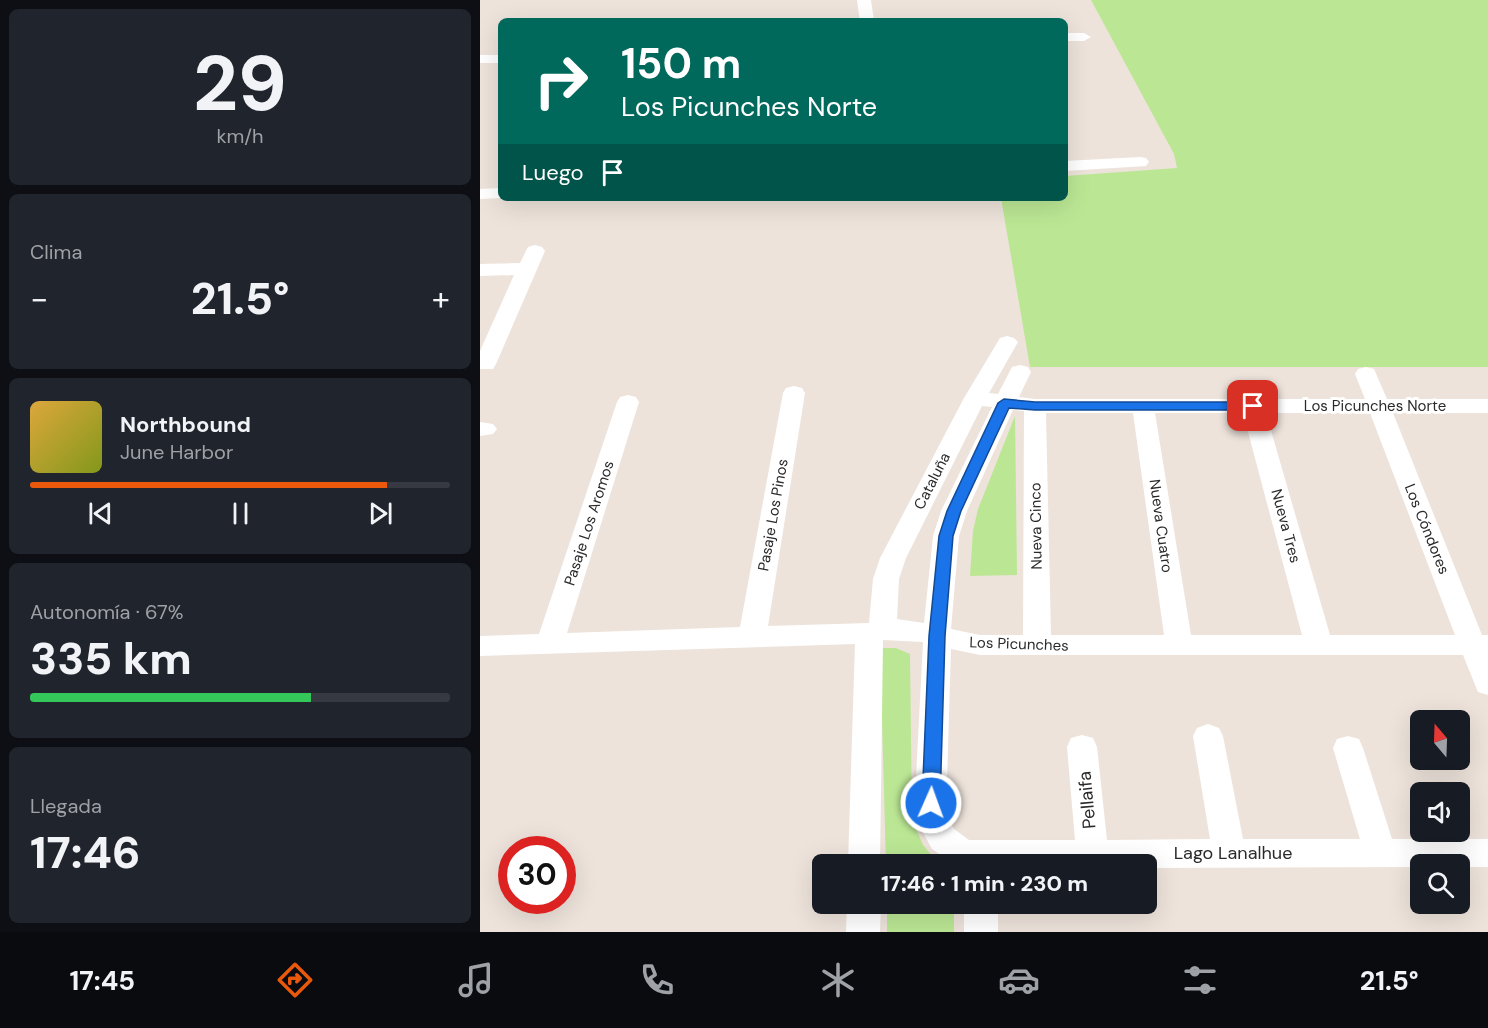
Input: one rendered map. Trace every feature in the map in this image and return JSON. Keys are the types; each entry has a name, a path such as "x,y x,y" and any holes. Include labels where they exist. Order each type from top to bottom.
{"street":[{"path":"864,0 867,18"},
{"path":"1068,37 1084,36"},
{"path":"480,59 498,58"},
{"path":"1068,166 1140,162"},
{"path":"480,270 531,260 486,351"},
{"name":"Cataluña","path":"864,854 875,631 886,579 893,558 975,398 1007,342"},
{"path":"965,854 950,847 937,835 930,816 937,636 946,536 954,511 1020,372"},
{"name":"Los Cóndores","path":"1366,374 1480,645 1488,684"},
{"name":"Pasaje Los Pinos","path":"752,637 794,393"},
{"name":"Los Picunches Norte","path":"975,398 1035,406 1488,406"},
{"name":"Pasaje Los Aromos","path":"550,644 628,402"},
{"name":"Nueva Cinco","path":"1035,406 1037,645"},
{"name":"Nueva Cuatro","path":"1143,406 1179,645"},
{"name":"Nueva Tres","path":"1253,406 1319,645"},
{"name":"Los Picunches","path":"480,646 752,637 906,629 980,645 1480,645"},
{"path":"1208,736 1229,853"},
{"name":"Pellaifa","path":"1082,747 1092,853"},
{"path":"1348,748 1380,853"},
{"name":"Lago Lanalhue","path":"1073,854 1488,853"},
{"path":"863,932 864,914"},
{"path":"981,914 981,932"}],"green space":[{"path":"1091,0 1488,0 1488,367 1030,367 1002,201 1068,201 1068,176 1177,168 1174,154"},
{"path":"1015,416 1017,575 970,576 973,531 978,509"},
{"path":"880,648 896,648 910,654 912,820 923,845 931,854 886,854"},
{"path":"887,914 954,914 954,932 887,932"}],"route":[{"path":"931,803 937,636 946,536 954,511 1004,403 1035,406 1253,406"}]}
